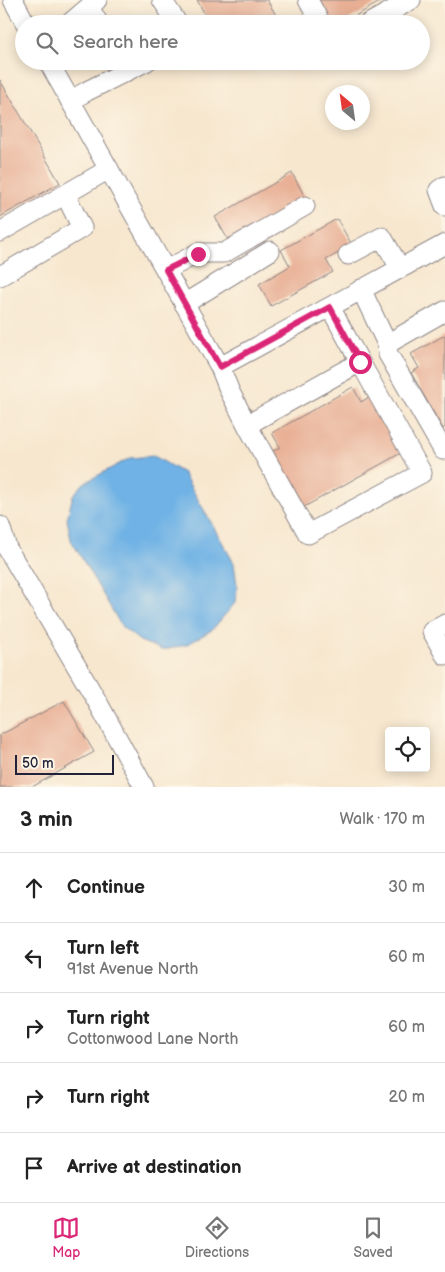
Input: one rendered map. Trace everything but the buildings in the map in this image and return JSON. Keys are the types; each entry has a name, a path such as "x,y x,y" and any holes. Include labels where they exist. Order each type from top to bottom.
{"street":[{"path":"13,0 21,15"},
{"path":"162,0 172,15"},
{"path":"308,0 317,15"},
{"path":"384,15 412,0"},
{"path":"79,15 93,3"},
{"path":"53,70 220,367 247,425 308,534 422,472 330,307"},
{"path":"70,101 120,70"},
{"path":"0,232 109,169"},
{"path":"445,186 439,190 445,206"},
{"path":"0,276 82,228 65,194"},
{"path":"166,270 198,254 224,253 305,206"},
{"path":"348,255 382,237 400,268"},
{"path":"220,367 445,244"},
{"path":"184,304 270,251"},
{"path":"361,290 386,344 388,354 443,450 445,448"},
{"path":"386,344 445,311"},
{"path":"247,425 360,362"},
{"path":"0,526 7,548 97,701 144,787"},
{"path":"445,624 432,631 445,655"}],"water":[{"path":"154,456 183,473 234,563 237,585 235,603 212,630 186,645 162,650 140,641 122,627 71,540 67,519 73,495 84,483 130,458"}],"route":[{"path":"198,254 166,270 220,367 330,307 360,362"}]}
